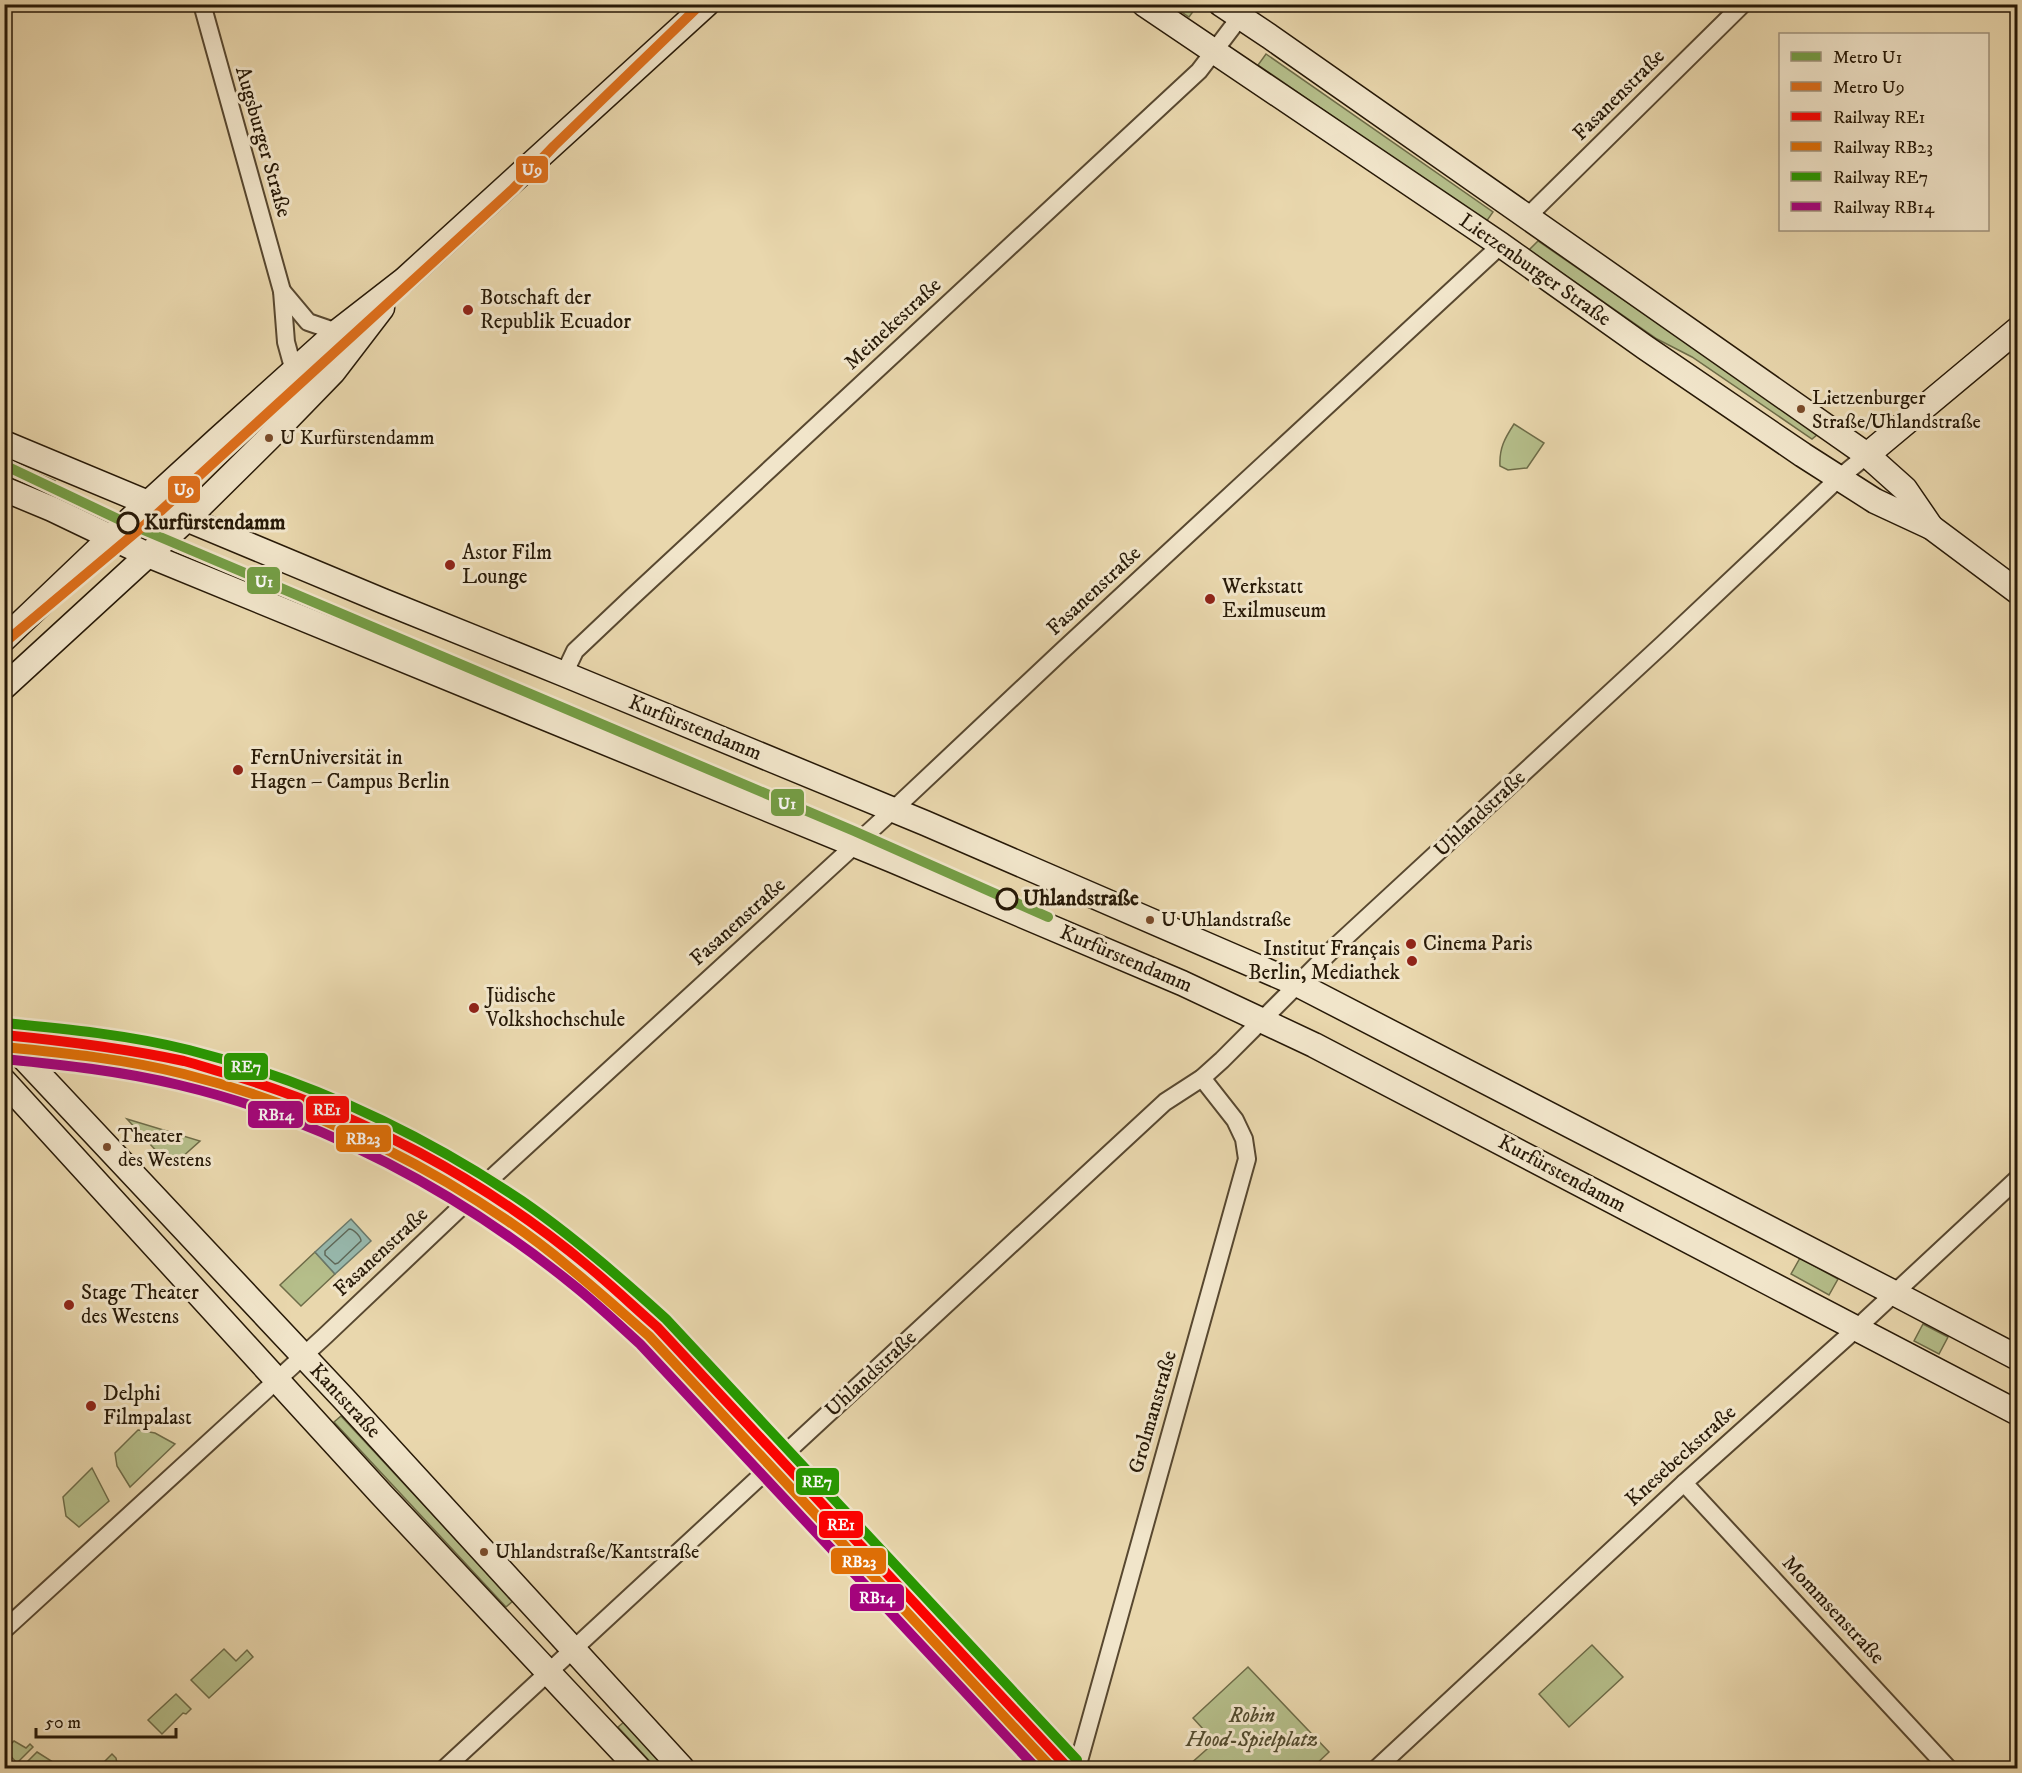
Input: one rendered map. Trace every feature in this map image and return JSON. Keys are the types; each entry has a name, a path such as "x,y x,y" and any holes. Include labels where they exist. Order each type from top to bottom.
{"main road":[{"path":"4,639 110,538 337,332 404,280 707,4"},
{"name":"Lietzenburger Straße","path":"1144,4 1213,53 1501,245 1646,348 1839,478 1875,501 1931,527 2018,592"},
{"name":"Lietzenburger Straße","path":"1237,9 1526,218 1867,455 1905,489 1931,527"},
{"path":"4,687 186,520 333,372 404,280"},
{"name":"Uhlandstraße","path":"1867,455 2018,329"},
{"name":"Kurfürstendamm","path":"4,443 893,810 1297,984 2018,1358"},
{"name":"Kurfürstendamm","path":"4,489 52,509 148,555 1182,982 1324,1050 2018,1413"},
{"name":"Kantstraße","path":"4,1037 303,1355 682,1768"},
{"name":"Kantstraße","path":"4,1081 381,1494 638,1768"}],"street":[{"name":"Augsburger Straße","path":"202,4 282,291 286,342 294,371"},
{"name":"Fasanenstraße","path":"1526,218 1743,4"},
{"name":"Meinekestraße","path":"564,674 575,651 1199,71 1213,53 1237,9"},
{"name":"Fasanenstraße","path":"4,1630 893,810 1501,245"},
{"name":"Augsburger Straße","path":"282,291 308,322 337,332"},
{"name":"Uhlandstraße","path":"445,1768 1165,1102 1202,1078 1297,984 1839,478 1867,455"},
{"name":"Grolmanstraße","path":"1077,1768 1247,1159 1245,1138 1235,1120 1202,1078"},
{"name":"Knesebeckstraße","path":"1377,1768 2018,1178"},
{"name":"Mommsenstraße","path":"1684,1483 1948,1768"}],"green space":[{"path":"1171,5 1195,5 1197,6 1189,17"},
{"path":"1266,54 1493,212 1486,222 1258,65"},
{"path":"1538,241 1818,434 1812,439 1692,357 1657,339 1529,250"},
{"path":"1514,424 1544,443 1527,468 1508,470 1500,466 1500,454 1505,439"},
{"path":"4,460 55,481 52,487 5,467"},
{"path":"127,1119 200,1141 171,1167"},
{"path":"315,1252 335,1274 301,1306 280,1285"},
{"path":"1800,1258 1838,1279 1829,1295 1791,1274"},
{"path":"1923,1324 1948,1337 1939,1354 1914,1341"},
{"path":"341,1416 513,1601 506,1607 334,1422"},
{"path":"138,1430 155,1433 175,1444 130,1487 117,1466 115,1453"},
{"path":"92,1468 109,1501 79,1527 66,1516 63,1497"},
{"path":"1592,1645 1623,1677 1569,1727 1539,1694"},
{"path":"224,1649 236,1661 247,1650 253,1657 209,1698 191,1680"},
{"name":"Robin Hood-Spielplatz","path":"1248,1667 1329,1752 1312,1768 1191,1768 1188,1766 1215,1742 1193,1718"},
{"path":"176,1694 191,1709 186,1714 183,1713 162,1734 148,1720"},
{"path":"624,1722 667,1768 656,1768 618,1727"},
{"path":"14,1741 26,1748 30,1744 33,1747 17,1763 5,1750"},
{"path":"37,1752 53,1762 46,1768 21,1768"},
{"path":"112,1754 116,1758 118,1768 98,1768"}],"water":[{"path":"351,1219 371,1241 335,1274 315,1252"}],"metro line":[{"name":"U9","path":"4,643 154,517 513,189 554,146 701,4"},
{"name":"U1","path":"4,465 120,520 854,831 1048,917"}],"rail line":[{"name":"RE7","path":"5,1023 144,1040 233,1062 277,1077 320,1093 403,1131 484,1176 522,1201 596,1257 666,1319 1077,1760"},
{"name":"RE1","path":"4,1035 94,1045 161,1056 196,1064 280,1091 328,1109 420,1153 507,1206 549,1235 589,1267 657,1327 1068,1768"},
{"name":"RB23","path":"4,1047 140,1064 184,1074 269,1100 352,1133 393,1153 471,1197 527,1234 649,1336 1052,1768"},
{"name":"RB14","path":"4,1059 136,1076 233,1100 337,1139 387,1163 483,1219 572,1284 640,1344 1036,1768"}],"place":[{"name":"Botschaft der Republik Ecuador","path":"468,310"},
{"name":"Lietzenburger Straße/Uhlandstraße","path":"1801,409"},
{"name":"U Kurfürstendamm","path":"269,438"},
{"name":"Kurfürstendamm","path":"128,523"},
{"name":"Astor Film Lounge","path":"450,565"},
{"name":"Werkstatt Exilmuseum","path":"1210,599"},
{"name":"FernUniversität in Hagen – Campus Berlin","path":"238,770"},
{"name":"Uhlandstraße","path":"1007,899"},
{"name":"U Uhlandstraße","path":"1150,920"},
{"name":"Cinema Paris","path":"1411,944"},
{"name":"Institut Français Berlin, Mediathek","path":"1412,961"},
{"name":"Jüdische Volkshochschule","path":"474,1008"},
{"name":"Theater des Westens","path":"107,1147"},
{"name":"Stage Theater des Westens","path":"69,1305"},
{"name":"Delphi Filmpalast","path":"91,1406"},
{"name":"Uhlandstraße/Kantstraße","path":"484,1552"}]}
